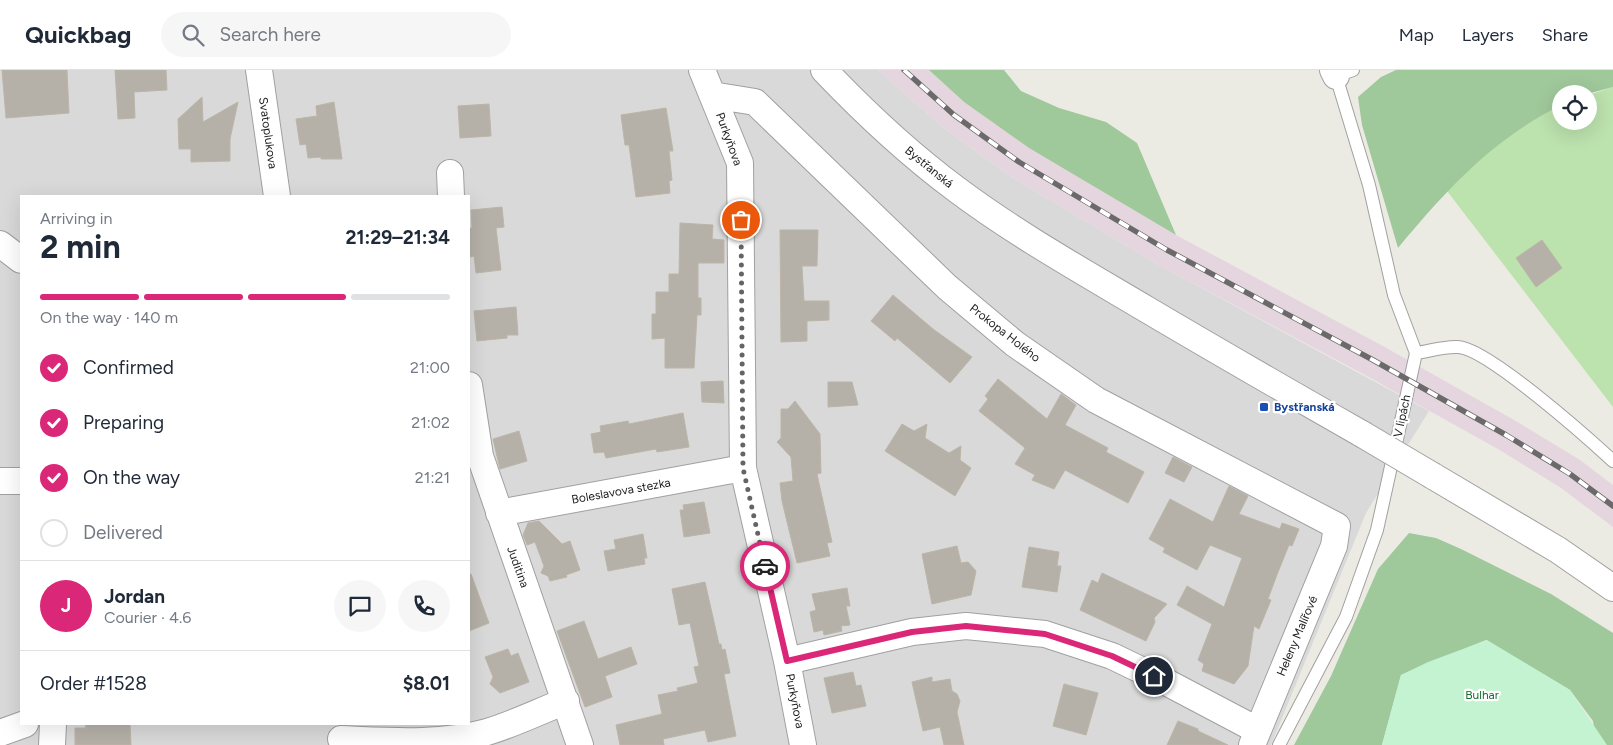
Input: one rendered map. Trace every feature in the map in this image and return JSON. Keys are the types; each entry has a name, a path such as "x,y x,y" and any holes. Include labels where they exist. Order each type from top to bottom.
{"street":[{"name":"Svatoplukova","path":"258,70 277,195"},
{"name":"Purkyňova","path":"702,70 740,163 743,468 787,661 803,745"},
{"name":"Bystřanská","path":"824,70 903,146 957,190 1013,228 1089,276 1558,550 1613,588"},
{"name":"Prokopa Holého","path":"712,95 755,102 947,287 1015,344 1096,400 1337,526"},
{"path":"0,244 20,259"},
{"name":"Juditina","path":"470,399 474,457 498,513 580,745"},
{"name":"Boleslavova stezka","path":"498,513 743,468"},
{"path":"0,481 20,481"},
{"name":"Heleny Malířové","path":"1255,738 1334,546 1337,526"},
{"path":"787,661 912,632 966,626 1045,634 1112,656 1168,682 1255,738"},
{"path":"341,736 412,742 451,740 488,732 566,701"},
{"path":"0,733 22,725"},
{"path":"52,745 53,725"}],"lane":[{"path":"1341,72 1394,295 1416,353 1459,346 1473,351 1507,372 1613,461"},
{"name":"V lipách","path":"1279,745 1346,617 1377,530 1416,353"}],"shaded area":[{"path":"0,70 878,70 944,128 1010,176 1159,265 1429,411 1366,513 1271,745 0,745"},
{"path":"878,70 929,70 964,102 1029,148 1176,235 1381,345 1514,420 1580,460 1613,485 1613,527 1561,488 1498,449 1365,375 1159,265 1010,176 944,128"}],"green space":[{"path":"929,70 1004,70 1021,91 1059,108 1106,122 1137,143 1176,235 1029,148 964,102"},
{"path":"1396,70 1613,70 1613,87 1597,91 1597,85 1552,85 1552,110 1513,134 1492,150 1453,186 1398,248 1362,125 1358,97 1381,77"},
{"path":"1613,87 1613,407 1447,191 1473,165 1515,132 1552,110 1552,130 1597,130 1597,92"},
{"path":"1409,533 1436,538 1461,549 1551,594 1613,633 1613,745 1597,745 1593,721 1570,690 1486,640 1401,675 1382,745 1294,745 1331,676 1378,569"},
{"name":"Bulhar","path":"1487,640 1570,690 1607,745 1382,745 1401,675 1428,662"}],"building":[{"path":"2,70 67,70 69,113 6,118"},
{"path":"115,70 166,70 167,90 134,92 135,118 118,119"},
{"path":"202,97 203,122 238,102 230,139 230,161 191,162 191,149 179,149 178,119"},
{"path":"334,102 342,159 308,158 306,144 300,145 296,119 317,116 316,106"},
{"path":"489,104 491,136 460,138 458,106"},
{"path":"666,108 673,151 669,151 672,180 669,181 670,193 636,197 629,145 625,145 621,115"},
{"path":"502,207 504,227 496,228 501,270 476,273 474,256 470,257 471,210"},
{"path":"680,223 713,225 712,239 724,240 724,263 698,263 698,298 701,298 701,315 697,315 694,368 665,368 665,338 652,339 652,314 656,314 656,292 669,292 669,274 679,274"},
{"path":"780,230 818,230 817,266 802,266 804,301 829,301 829,320 807,321 807,341 781,342"},
{"path":"1542,240 1562,268 1536,287 1516,258"},
{"path":"893,295 933,329 972,357 950,383 897,338 895,341 871,321"},
{"path":"516,307 518,335 507,335 507,338 477,341 474,311"},
{"path":"998,379 1047,419 1061,394 1076,405 1065,425 1108,448 1106,452 1144,472 1128,503 1065,470 1054,489 1032,480 1035,475 1015,464 1025,448 979,411 988,399 985,396"},
{"path":"723,381 724,403 702,402 701,382"},
{"path":"828,382 852,382 858,405 828,407"},
{"path":"795,401 820,434 821,473 817,474 832,542 827,543 830,556 797,563 782,501 780,483 793,481 791,457 777,442 781,438 781,409 788,409"},
{"path":"683,413 689,447 657,452 656,449 606,458 604,452 594,453 591,434 601,432 600,426 628,421 629,424"},
{"path":"902,424 914,431 927,424 925,438 949,453 961,446 960,460 971,468 955,496 885,451"},
{"path":"519,431 527,461 500,469 493,439"},
{"path":"1173,457 1192,467 1184,482 1165,473"},
{"path":"1229,486 1248,496 1239,514 1280,529 1282,523 1299,529 1292,546 1289,545 1278,572 1268,599 1271,600 1259,629 1254,626 1248,666 1234,684 1202,671 1204,664 1198,660 1212,624 1177,605 1187,586 1224,607 1242,558 1210,545 1197,570 1163,552 1165,548 1149,539 1170,499 1213,522"},
{"path":"704,502 710,533 684,537 680,510 684,510 683,505"},
{"path":"539,521 562,544 570,541 580,570 566,575 567,577 550,581 548,576 541,573 544,566 535,542 527,545 523,535 528,523"},
{"path":"643,534 647,558 644,558 645,564 608,571 604,551 616,549 614,540"},
{"path":"957,546 961,563 968,562 976,571 971,595 932,604 922,554"},
{"path":"1029,547 1059,552 1057,566 1061,566 1057,592 1022,587"},
{"path":"1102,573 1167,604 1154,618 1155,622 1146,641 1080,610 1092,580 1098,583"},
{"path":"470,574 471,574 489,623 470,631"},
{"path":"705,582 719,644 721,644 722,650 725,649 730,673 724,674 736,736 708,742 705,730 663,739 664,745 620,745 616,725 662,714 658,695 678,691 677,688 698,683 694,667 699,666 690,623 679,625 672,589"},
{"path":"847,588 850,606 846,606 850,625 841,626 842,631 824,635 823,630 814,632 810,612 816,610 812,594"},
{"path":"584,621 598,659 631,647 637,664 605,676 612,697 585,707 557,631"},
{"path":"508,649 511,656 518,653 529,682 500,693 490,684 493,677 485,657"},
{"path":"853,672 856,686 861,685 866,706 832,713 824,678"},
{"path":"932,677 932,682 950,679 952,691 957,694 960,701 957,712 964,745 944,745 940,727 923,731 912,682"},
{"path":"1064,684 1098,693 1086,735 1053,726"},
{"path":"1178,721 1198,729 1198,731 1228,745 1167,745"},
{"path":"85,725 130,725 131,745 75,745 75,728 86,728"}],"railway":[{"path":"904,70 954,115 1019,162 1167,250 1373,360 1506,435 1570,474 1613,506"}],"way so far":[{"path":"741,220 743,468 765,566"}],"place":[{"name":"Bystřanská","path":"1264,407"}],"route":[{"path":"765,566 787,661 912,632 966,626 1045,634 1112,656 1154,676"}]}
